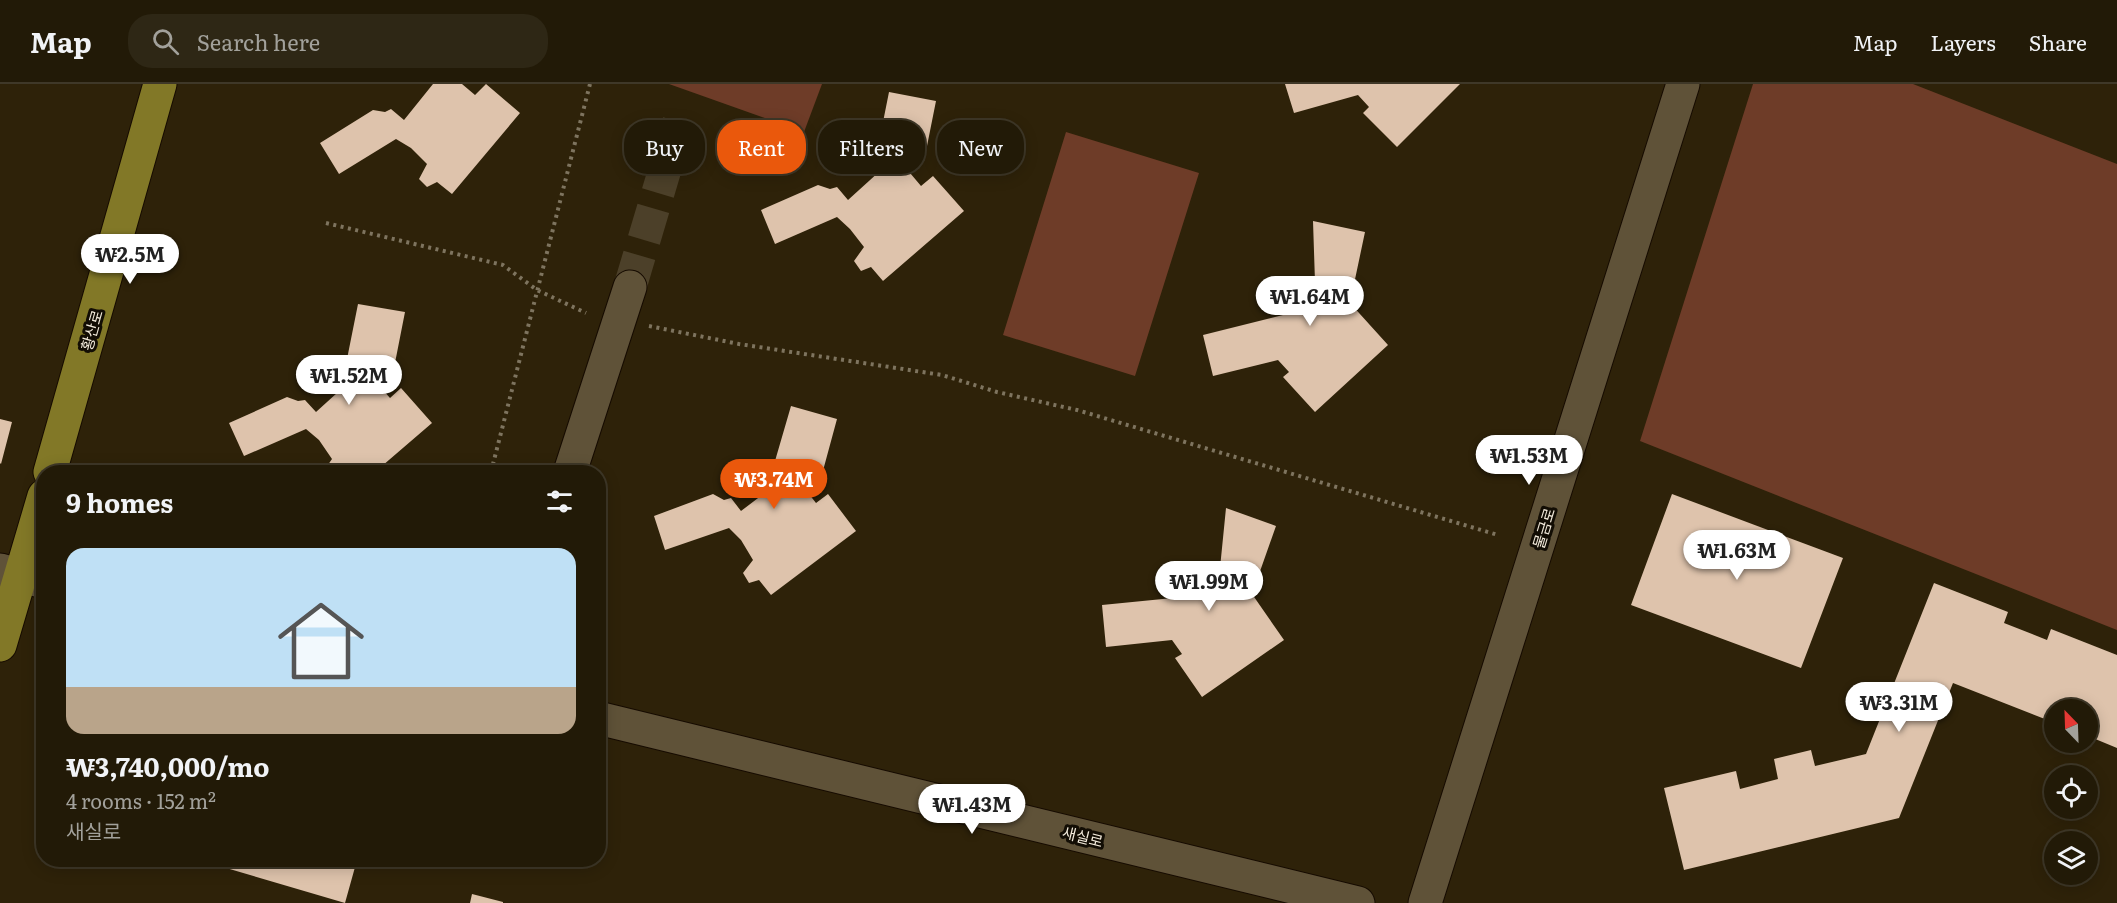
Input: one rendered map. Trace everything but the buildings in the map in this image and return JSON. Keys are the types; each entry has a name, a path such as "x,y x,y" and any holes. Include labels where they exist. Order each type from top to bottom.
{"main road":[{"name":"황산로","path":"52,465 160,84"},
{"path":"0,645 36,524"}],"street":[{"name":"물금로","path":"1425,903 1683,84"},
{"path":"572,465 630,288"},
{"name":"새실로","path":"606,720 1358,903"}],"path":[{"path":"493,465 590,84"},
{"path":"326,223 503,265 537,290 590,315 739,344 942,375 998,392 1077,410 1498,535"}],"shaded area":[{"path":"669,84 822,84 806,127 806,120 770,120"},
{"path":"1753,84 1913,84 2117,164 2117,630 1640,441"},
{"path":"1066,132 1199,173 1135,376 1003,335"}],"tunnel":[{"path":"630,287 664,174"}]}
